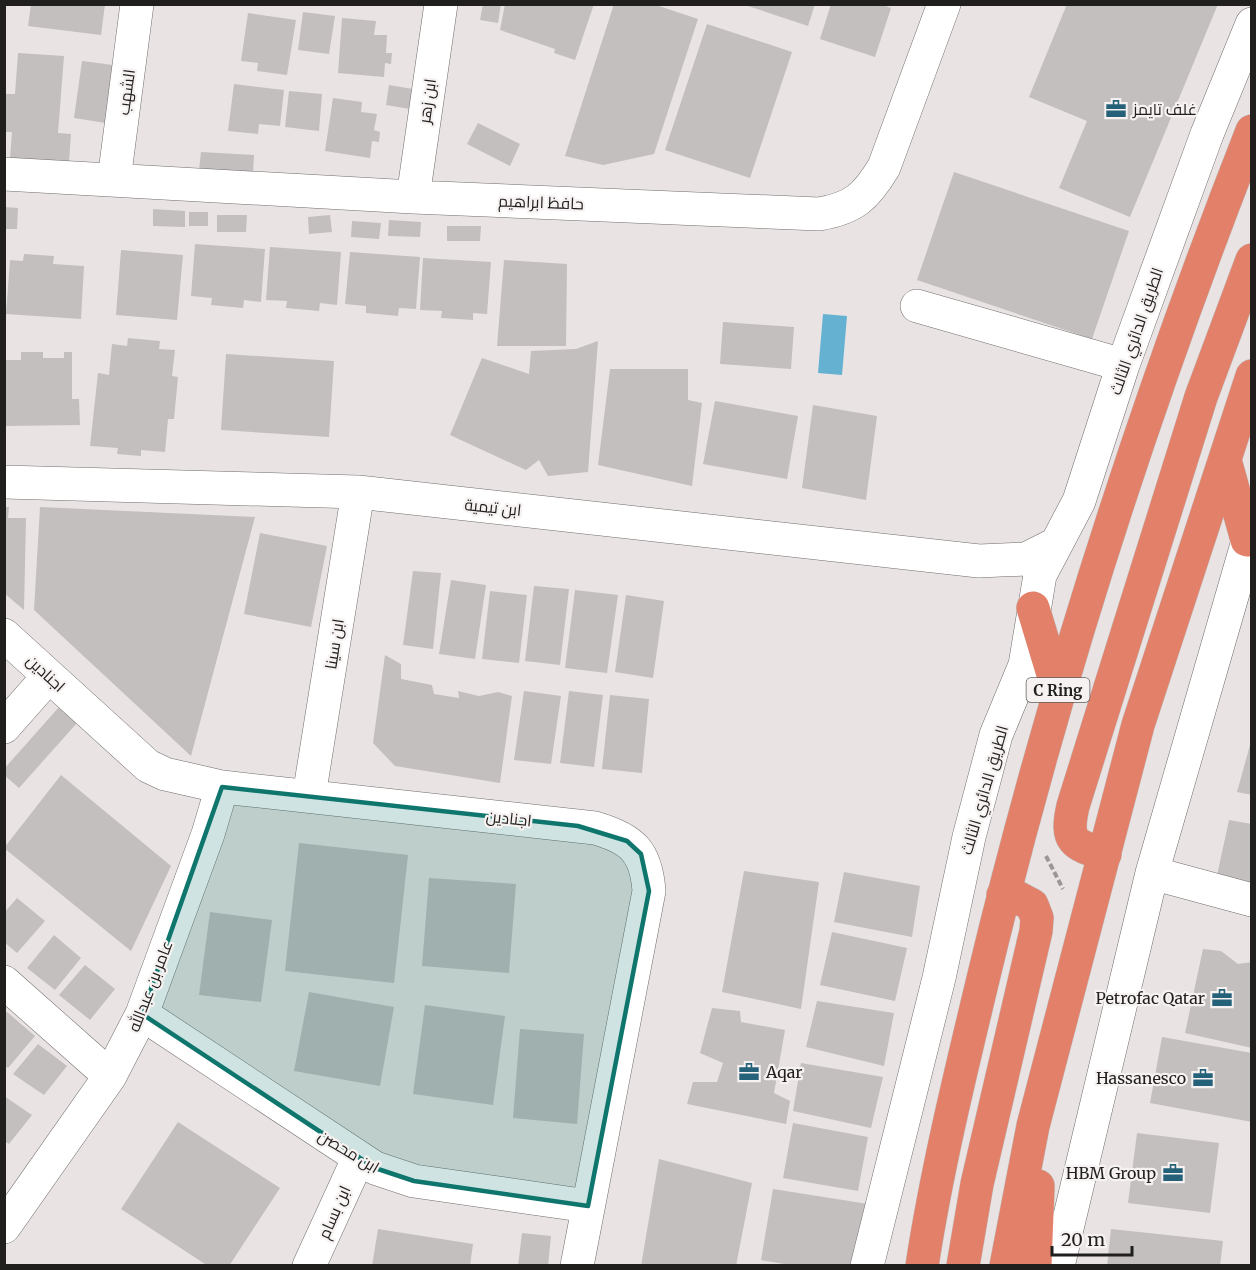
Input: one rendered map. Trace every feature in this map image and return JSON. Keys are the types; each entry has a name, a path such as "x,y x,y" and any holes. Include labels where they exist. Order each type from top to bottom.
{"highway":[{"name":"C Ring","path":"922,1266 929,1222 1003,895 1058,692 1140,435 1251,131"},
{"path":"1105,854 1081,847 1072,839 1070,827 1073,806 1201,397 1251,260"},
{"path":"1006,1266 1033,1126 1138,725 1251,376"},
{"path":"1225,460 1249,533"},
{"path":"1033,608 1058,692"},
{"path":"963,1266 977,1184 1036,931 1037,918 1032,905 1015,896 1003,895"},
{"path":"1033,1126 1039,1180 1035,1266"},
{"path":"903,1266 929,1222"}],"street":[{"name":"الشهب","path":"114,180 137,4"},
{"name":"ابن زهر","path":"413,197 441,4"},
{"name":"حافظ ابراهيم","path":"4,174 413,197 819,214 841,210 858,201 872,187 884,167 944,4"},
{"name":"الطريق الدائري الثالث","path":"867,1266 939,978 969,837 996,735 1025,665 1040,575 1079,501 1123,365 1207,134 1251,24"},
{"path":"917,306 1123,365"},
{"name":"ابن تيمية","path":"4,482 358,492 979,561 1026,559 1056,544"},
{"name":"ابن سينا","path":"309,796 358,492"},
{"path":"1058,1266 1152,873 1249,533"},
{"name":"ابن تيمية","path":"979,561 1009,583 1033,608"},
{"name":"اجنادين","path":"4,635 148,766 165,774 222,787 595,828 627,841 641,854 648,872 649,891 577,1266"},
{"path":"4,727 49,676"},
{"name":"عامر بن عبدالله","path":"4,1227 15,1188 110,1076 142,1014 208,834 222,787"},
{"path":"1152,873 1251,900"},
{"path":"4,982 110,1076"},
{"name":"ابن محصن","path":"142,1014 358,1159 383,1172 414,1181 588,1206"},
{"name":"ابن بسام","path":"309,1266 358,1159"}],"path":[{"path":"1045,855 1065,892"}],"highlighted area":[{"path":"222,787 578,826 627,841 641,854 649,891 588,1206 414,1181 375,1168 142,1014"}],"water":[{"path":"823,314 847,316 842,375 818,373"}],"building":[{"path":"31,4 105,4 101,35 28,26"},
{"path":"483,4 501,4 498,23 480,20"},
{"path":"505,4 594,4 575,60 554,53 555,49 500,30"},
{"path":"614,4 653,4 698,19 654,154 603,165 565,156"},
{"path":"742,4 815,4 808,26"},
{"path":"831,4 880,4 891,8 875,57 820,39"},
{"name":"غلف تايمز","path":"1067,4 1218,4 1130,217 1059,188 1087,121 1029,97"},
{"path":"303,12 335,16 329,54 298,50"},
{"path":"248,13 296,20 287,75 257,71 258,63 241,61"},
{"path":"342,18 376,21 374,35 387,35 386,53 392,53 391,64 385,63 384,77 338,73"},
{"path":"707,24 792,52 750,178 665,150"},
{"path":"18,53 64,56 58,133 71,134 69,162 10,158 12,132 4,132 4,94 15,94"},
{"path":"82,61 121,66 112,124 74,118"},
{"path":"234,84 284,90 280,126 259,124 258,134 228,131"},
{"path":"389,85 413,89 410,109 386,105"},
{"path":"289,91 322,94 319,131 285,127"},
{"path":"333,98 362,102 361,112 377,114 374,130 380,132 379,142 372,141 370,158 325,151"},
{"path":"478,123 520,144 510,166 467,144"},
{"path":"201,152 254,155 253,173 199,170"},
{"path":"954,172 1129,231 1092,339 917,280"},
{"path":"4,207 18,208 17,229 4,229"},
{"path":"153,209 185,211 185,227 153,226"},
{"path":"189,212 208,212 208,226 189,226"},
{"path":"217,215 247,215 246,232 217,232"},
{"path":"330,215 332,232 309,234 308,217"},
{"path":"389,220 421,222 420,237 388,236"},
{"path":"352,221 381,223 379,239 351,237"},
{"path":"447,226 481,226 480,241 447,241"},
{"path":"195,244 265,249 261,302 244,300 243,308 211,305 212,298 191,296"},
{"path":"270,247 341,252 337,305 320,303 319,311 286,308 287,301 266,300"},
{"path":"121,250 183,255 177,320 116,315"},
{"path":"350,252 420,257 416,309 399,308 398,316 366,313 366,306 345,304"},
{"path":"24,254 54,256 53,264 84,266 81,319 6,314 10,260 23,261"},
{"path":"423,258 491,262 487,314 473,313 473,320 441,318 442,311 420,310"},
{"path":"504,260 567,264 566,346 497,346"},
{"path":"723,322 794,327 791,369 720,364"},
{"path":"128,338 160,341 159,349 175,350 172,376 178,377 174,419 168,419 165,452 141,450 141,456 117,454 118,448 90,446 98,373 109,375 112,344 127,346"},
{"path":"598,341 588,472 548,476 539,460 526,470 450,435 482,358 529,374 531,351 576,349"},
{"path":"21,352 43,352 43,358 64,358 64,352 72,352 72,399 79,399 80,425 4,426 4,360 21,360"},
{"path":"226,354 334,361 329,437 221,430"},
{"path":"610,369 688,369 688,400 702,403 692,486 598,465"},
{"path":"715,401 798,416 787,479 703,464"},
{"path":"813,405 877,416 866,500 802,488"},
{"path":"4,507 9,507 8,518 26,518 24,610 4,593"},
{"path":"40,507 255,517 191,756 34,610"},
{"path":"260,533 327,546 311,627 244,614"},
{"path":"413,571 441,573 433,649 403,645"},
{"path":"451,580 486,585 475,659 439,654"},
{"path":"534,586 569,589 560,665 525,661"},
{"path":"575,590 618,595 607,673 565,668"},
{"path":"490,591 527,595 519,663 482,659"},
{"path":"626,595 664,601 653,678 615,672"},
{"path":"385,655 401,664 401,679 432,685 434,694 459,698 458,691 479,696 498,692 512,696 500,783 395,766 373,743"},
{"path":"524,691 561,696 551,764 514,760"},
{"path":"569,691 603,695 594,767 560,763"},
{"path":"610,695 649,699 642,773 602,769"},
{"path":"59,707 77,723 19,788 4,775 4,769"},
{"path":"1252,738 1252,795 1237,792"},
{"path":"61,775 171,866 131,951 4,848"},
{"path":"1229,820 1252,824 1252,890 1216,880"},
{"path":"299,843 408,855 394,983 285,971"},
{"path":"744,871 819,882 801,1009 722,992"},
{"path":"844,872 920,886 912,937 834,922"},
{"path":"429,878 516,884 509,973 422,966"},
{"path":"17,898 45,921 17,953 4,942 4,913"},
{"path":"210,912 272,920 261,1002 199,995"},
{"path":"832,932 907,948 895,1001 820,985"},
{"path":"54,935 81,958 55,990 27,968"},
{"name":"Petrofac Qatar","path":"1203,949 1221,951 1238,964 1252,962 1252,1048 1185,1033"},
{"path":"85,965 115,989 90,1020 59,995"},
{"path":"309,992 394,1007 380,1086 294,1071"},
{"path":"817,1001 894,1013 884,1066 806,1047"},
{"path":"425,1005 505,1016 493,1105 413,1094"},
{"name":"Aqar","path":"712,1008 740,1011 741,1022 785,1030 774,1093 790,1101 786,1124 687,1104 693,1082 717,1082 723,1063 700,1053"},
{"path":"7,1012 35,1036 8,1068 4,1065 4,1015"},
{"path":"520,1029 584,1034 577,1124 513,1118"},
{"name":"Hassanesco","path":"1162,1037 1252,1053 1252,1122 1150,1103"},
{"path":"38,1044 67,1066 44,1095 13,1074"},
{"path":"801,1063 883,1077 871,1128 793,1111"},
{"path":"4,1096 32,1115 9,1144 4,1141"},
{"path":"178,1122 280,1188 229,1266 208,1266 121,1209"},
{"path":"793,1123 868,1137 858,1191 783,1178"},
{"name":"HBM Group","path":"1137,1133 1219,1143 1210,1213 1128,1203"},
{"path":"659,1159 752,1183 736,1266 641,1266"},
{"path":"773,1189 868,1204 857,1266 796,1266 761,1260"},
{"path":"378,1229 473,1244 470,1266 372,1266"},
{"path":"1111,1229 1223,1241 1220,1266 1107,1266"},
{"path":"522,1233 551,1236 548,1266 518,1266"}],"place":[{"name":"غلف تايمز","path":"1116,109"},
{"name":"Petrofac Qatar","path":"1222,998"},
{"name":"Aqar","path":"749,1072"},
{"name":"Hassanesco","path":"1203,1078"},
{"name":"HBM Group","path":"1173,1173"}]}
